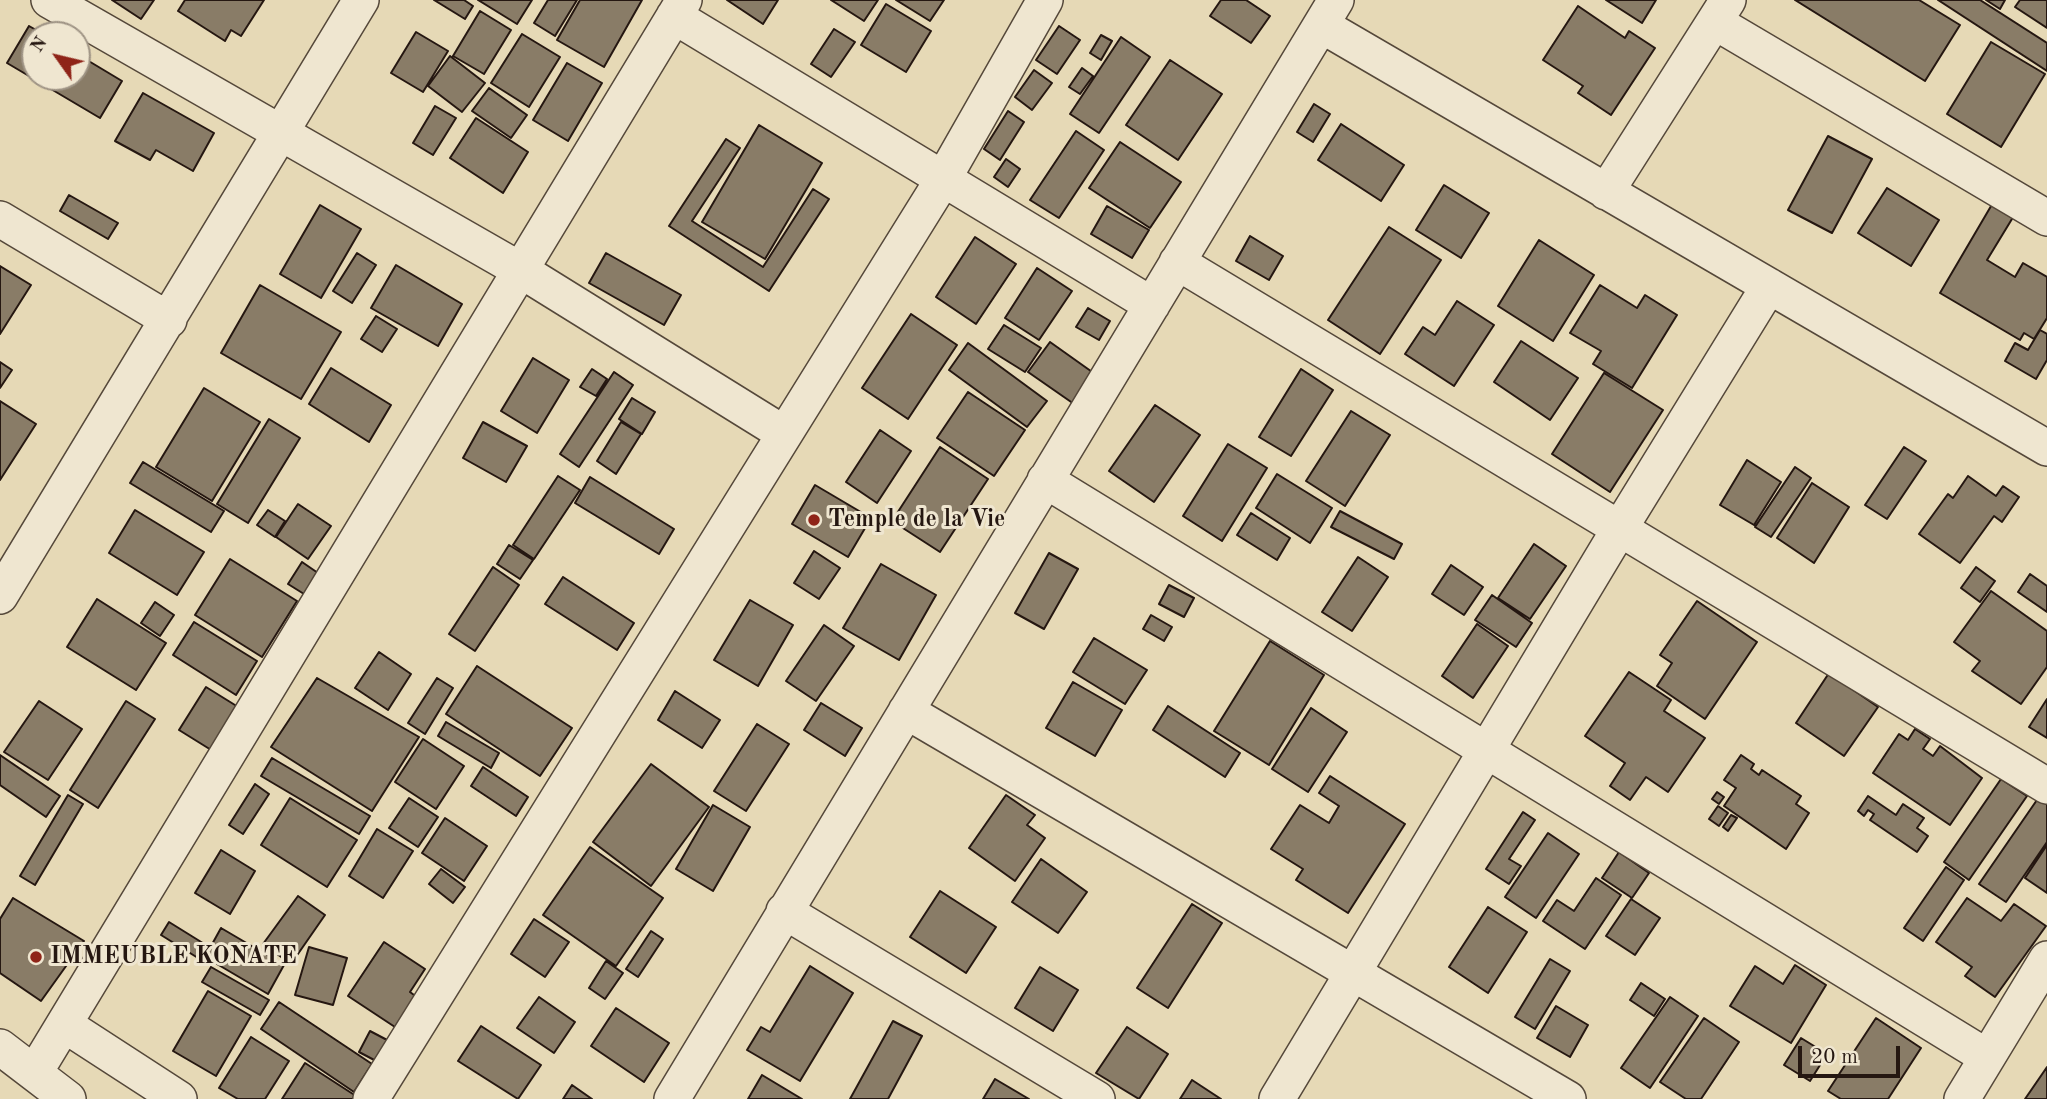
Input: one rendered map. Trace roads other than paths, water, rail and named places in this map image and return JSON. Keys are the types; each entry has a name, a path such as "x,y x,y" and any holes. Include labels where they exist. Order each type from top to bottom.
{"street":[{"path":"49,0 281,130 522,271 783,433"},
{"path":"0,596 361,0"},
{"path":"371,1099 942,181 1045,0"},
{"path":"35,1072 679,8 942,181 1152,305"},
{"path":"1606,192 1721,11 2047,218"},
{"path":"672,1099 1328,12 1606,192 2047,448"},
{"path":"0,219 169,320"},
{"path":"1177,262 2047,786"},
{"path":"1278,1099 1619,528 1769,286"},
{"path":"1045,481 1987,1057"},
{"path":"906,711 1568,1099"},
{"path":"784,911 1097,1099"},
{"path":"1962,1099 2047,958"},
{"path":"65,1025 179,1099"},
{"path":"0,1047 68,1099"}],"place":[{"name":"Temple de la Vie","path":"814,520"},
{"name":"IMMEUBLE KONATE","path":"36,957"}]}
